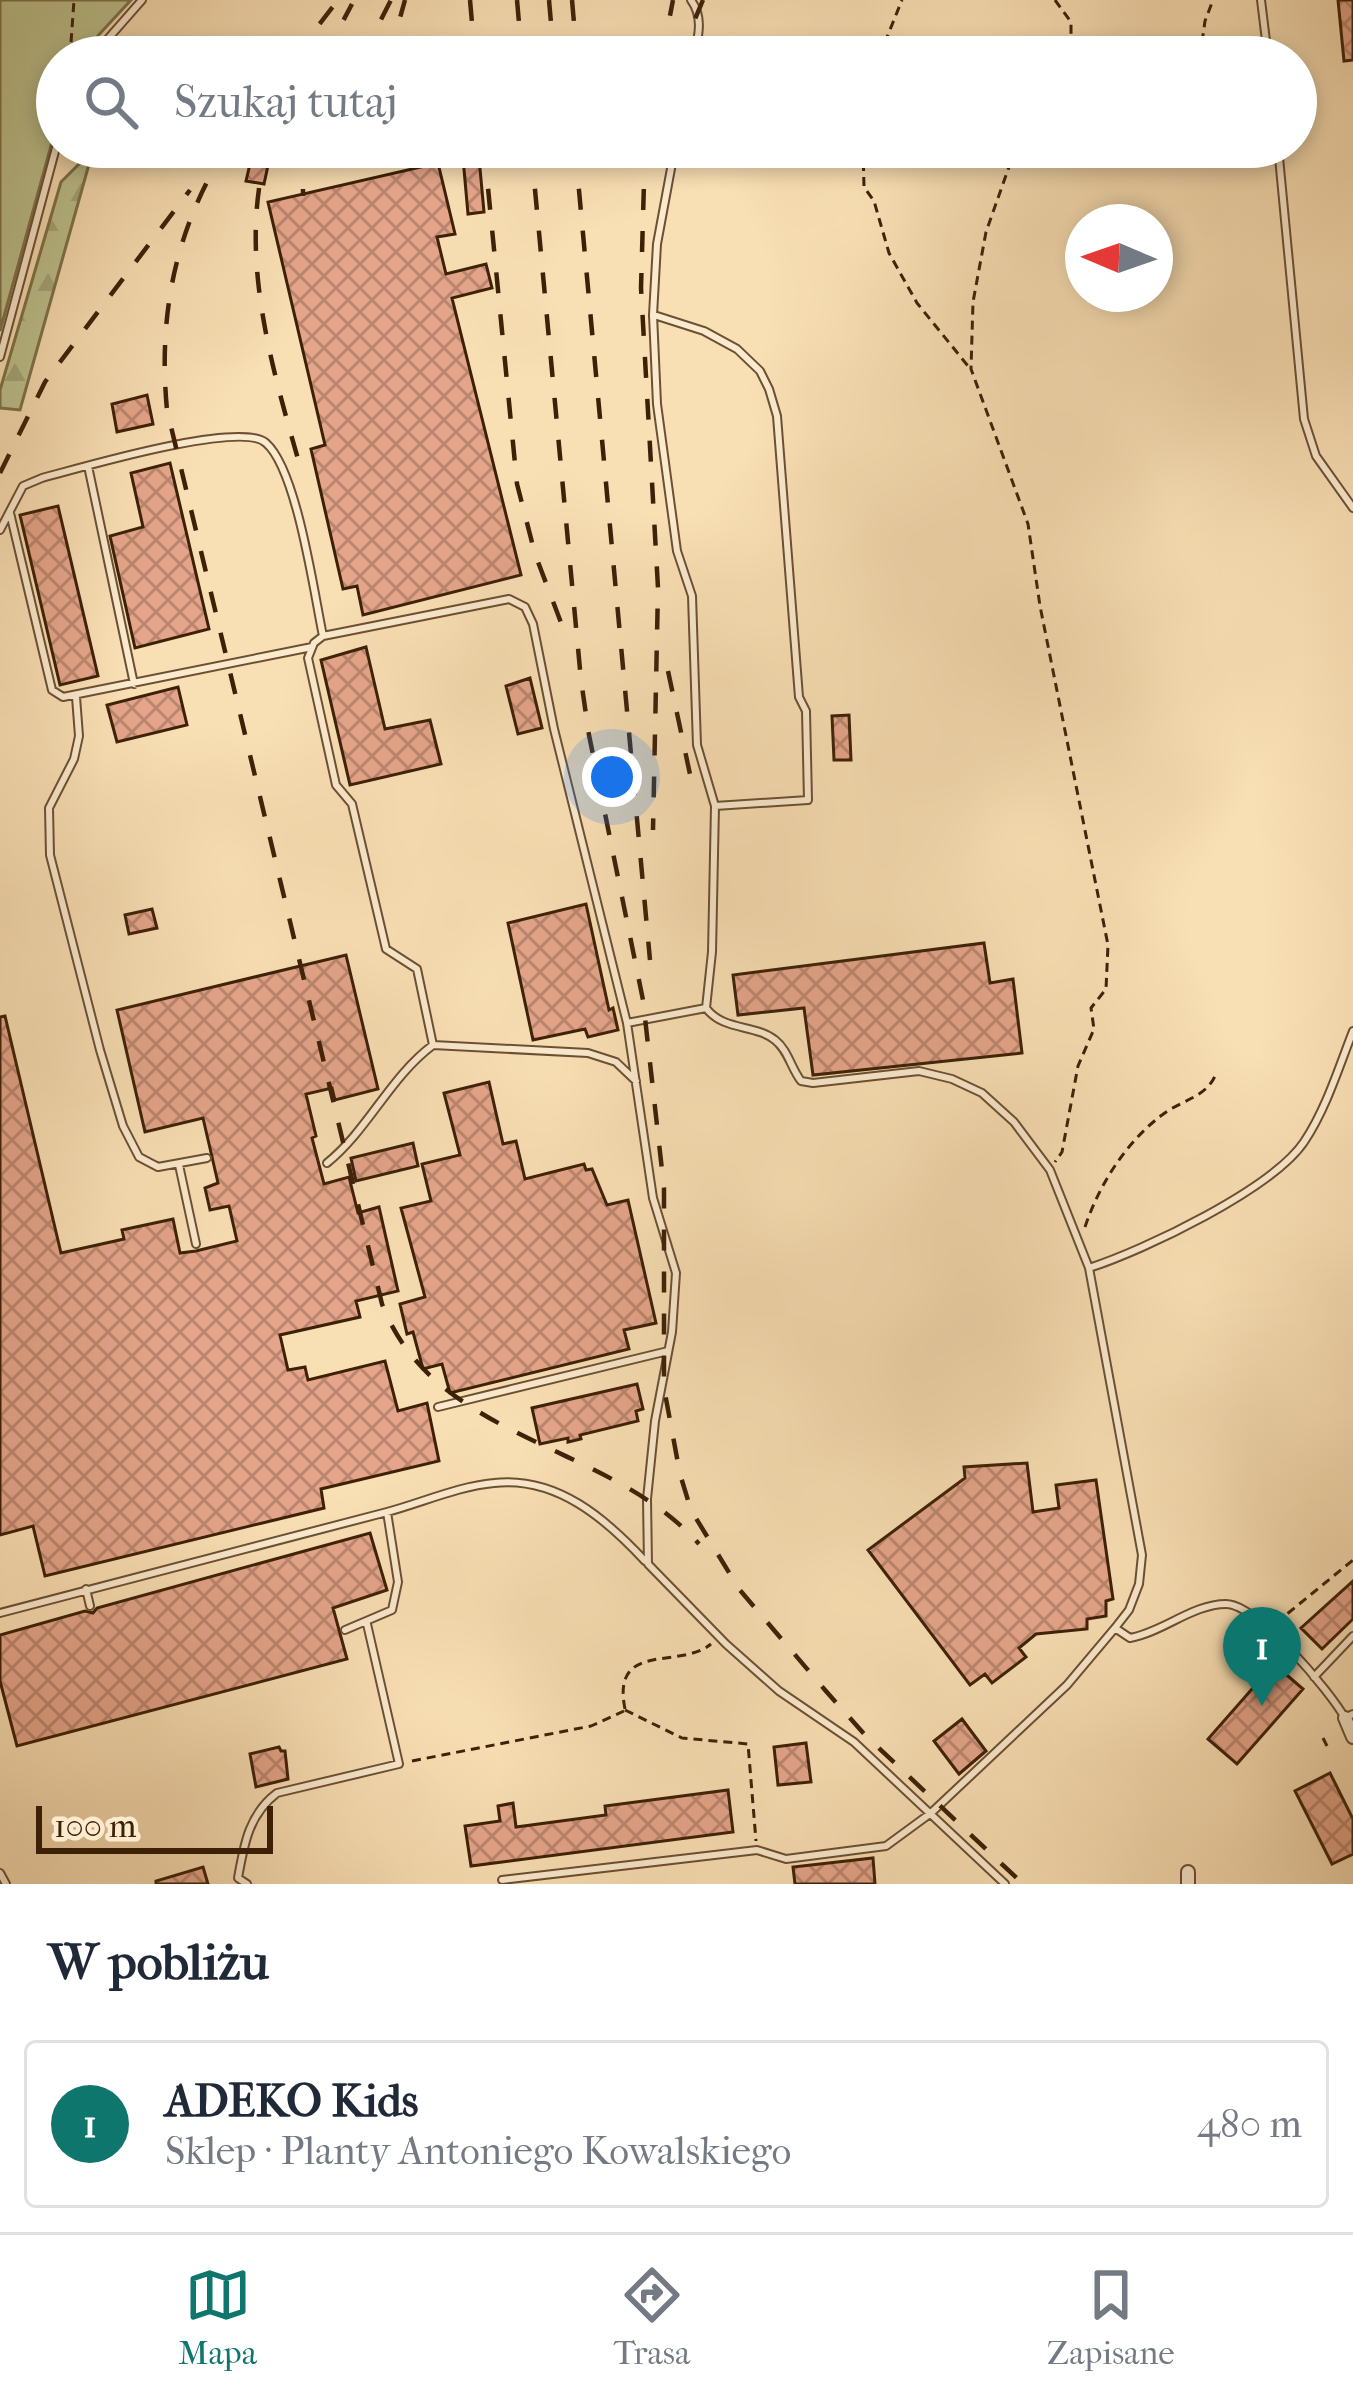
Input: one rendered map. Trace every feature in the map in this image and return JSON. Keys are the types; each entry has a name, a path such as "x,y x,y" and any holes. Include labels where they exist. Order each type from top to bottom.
{"street":[{"path":"1349,1716 1353,1737"}],"lane":[{"path":"110,36 142,0"},
{"path":"691,0 698,10 697,36"},
{"path":"1261,0 1265,36"},
{"path":"0,357 51,168"},
{"path":"502,1880 757,1850 786,1859 886,1846 931,1814 1067,1685 1129,1610 1139,1584 1142,1555 1089,1268 1050,1170 1014,1122 982,1093 919,1071 813,1084 801,1081 783,1047 771,1036 720,1021 706,1008 715,806 704,782 697,745 692,596 677,551 657,404 652,314 657,244 671,168"},
{"path":"1280,168 1304,419 1316,456 1353,508"},
{"path":"652,314 704,331 737,349 760,371 777,416 799,697 806,711 808,800 715,806"},
{"path":"0,530 23,486 88,466 252,434 264,440 286,476 323,636"},
{"path":"88,466 134,684"},
{"path":"9,509 52,690 63,697 312,647"},
{"path":"434,1045 417,969 386,949 352,804 336,785 308,658 323,636 508,599 525,607 533,624 554,729 627,1023 653,1198 676,1273 646,1499 648,1564"},
{"path":"76,697 79,736 74,759 49,808 50,856 86,998 124,1126 139,1157 158,1167 208,1158"},
{"path":"627,1023 706,1008"},
{"path":"1089,1268 1124,1257 1280,1169 1316,1119 1353,1031"},
{"path":"327,1163 344,1149 417,1057 434,1045 588,1053 616,1062 639,1084"},
{"path":"179,1165 196,1244"},
{"path":"438,1406 669,1351"},
{"path":"0,1613 493,1483 532,1484 592,1512 719,1637 779,1690 854,1742 1004,1884"},
{"path":"344,1630 368,1624 392,1610 398,1582 387,1512"},
{"path":"86,1589 90,1606"},
{"path":"1114,1628 1130,1638 1152,1634 1206,1607 1229,1604 1270,1630 1349,1716"},
{"path":"247,1884 238,1877 243,1849 249,1827 265,1802 278,1793 399,1764 368,1624"},
{"path":"1314,1677 1353,1636"},
{"path":"0,1873 6,1884"}],"path":[{"path":"71,36 74,0"},
{"path":"887,36 902,0"},
{"path":"1055,0 1071,22 1071,36"},
{"path":"1203,36 1213,0"},
{"path":"864,168 864,187 874,201 889,253 917,302 970,369 1028,524 1040,606 1105,913 1106,989 1091,1008 1094,1029 1078,1066 1062,1152 1050,1170"},
{"path":"970,369 973,302 986,232 1009,168"},
{"path":"1080,1246 1098,1191 1125,1154 1159,1117 1208,1091 1215,1076"},
{"path":"1270,1630 1353,1559"},
{"path":"719,1637 701,1652 643,1660 628,1674 622,1695 626,1710 682,1738 748,1744 757,1850"},
{"path":"399,1764 591,1726 626,1710"},
{"path":"1323,1738 1327,1746"}],"green space":[{"path":"0,0 131,0 98,36 36,36 36,168 45,168 0,331"},
{"path":"75,168 88,168 20,410 0,408 0,390 61,182"}],"building":[{"path":"1338,0 1353,0 1353,60 1344,61"},
{"path":"249,168 267,168 264,184 246,181"},
{"path":"416,168 439,168 455,234 437,237 446,274 486,264 492,288 452,298 521,575 363,615 357,586 343,589 311,449 325,445 268,202"},
{"path":"464,168 480,168 484,212 468,214"},
{"path":"147,395 153,424 117,432 112,404"},
{"path":"170,463 209,629 135,648 110,536 143,527 131,473"},
{"path":"58,506 98,676 60,685 20,515"},
{"path":"366,647 385,729 430,720 441,764 350,785 321,660"},
{"path":"530,678 542,728 518,734 506,686"},
{"path":"178,687 187,725 117,742 107,705"},
{"path":"849,715 851,760 834,760 832,716"},
{"path":"586,904 609,1010 613,1008 618,1030 588,1037 585,1029 533,1040 508,923"},
{"path":"152,909 157,928 129,934 125,915"},
{"path":"984,943 990,983 1013,979 1022,1053 813,1075 804,1008 738,1015 733,975"},
{"path":"346,955 378,1089 335,1100 332,1088 306,1094 316,1136 312,1138 324,1184 349,1177 358,1213 379,1207 398,1291 356,1301 360,1317 280,1335 288,1370 305,1367 308,1380 385,1361 398,1411 427,1403 439,1461 321,1489 324,1508 45,1576 33,1526 0,1535 0,1017 5,1016 61,1253 124,1239 122,1230 173,1219 180,1253 196,1251 237,1241 229,1206 210,1210 205,1188 218,1183 203,1118 145,1132 117,1010"},
{"path":"489,1082 503,1144 516,1141 525,1179 584,1164 586,1170 592,1169 607,1205 628,1200 656,1323 624,1330 629,1349 450,1393 442,1364 423,1369 413,1332 407,1334 400,1304 425,1297 401,1208 431,1201 422,1164 460,1155 444,1093"},
{"path":"413,1143 418,1166 356,1181 351,1158"},
{"path":"637,1384 643,1409 636,1411 638,1421 580,1435 581,1439 540,1444 532,1408"},
{"path":"1027,1463 1033,1512 1059,1508 1056,1485 1096,1480 1113,1599 1106,1601 1106,1616 1087,1619 1087,1629 1036,1634 1019,1648 1026,1657 992,1683 985,1674 970,1685 868,1550 965,1478 964,1467"},
{"path":"370,1533 387,1590 333,1608 347,1659 17,1746 0,1681 0,1635"},
{"path":"1353,1581 1353,1619 1322,1649 1301,1628"},
{"path":"1274,1664 1303,1689 1237,1764 1208,1739"},
{"path":"962,1719 986,1751 959,1774 934,1741"},
{"path":"806,1743 811,1782 778,1785 774,1747"},
{"path":"279,1747 285,1751 288,1779 256,1787 250,1754"},
{"path":"1330,1773 1353,1819 1353,1854 1332,1864 1295,1791"},
{"path":"728,1790 733,1832 471,1866 465,1826 500,1821 498,1806 513,1803 516,1827 606,1815 605,1806"},
{"path":"873,1858 875,1884 795,1884 793,1867"},
{"path":"203,1867 208,1884 156,1884 156,1881"}],"railway":[{"path":"310,36 338,0"},
{"path":"373,36 391,0"},
{"path":"395,36 405,0"},
{"path":"470,0 473,36"},
{"path":"517,0 520,36"},
{"path":"549,0 552,36"},
{"path":"572,0 575,36"},
{"path":"666,36 673,0"},
{"path":"688,36 703,0"},
{"path":"335,36 352,4"},
{"path":"215,168 194,209 174,274 165,340 167,410 382,1304 407,1350 441,1385 482,1414 619,1483 662,1510 699,1544"},
{"path":"263,168 256,227 262,308 300,466"},
{"path":"303,168 303,196"},
{"path":"387,168 388,178"},
{"path":"486,168 517,484 535,554 568,641"},
{"path":"533,168 581,680 643,1000 664,1188 664,1388 680,1474 691,1510 739,1589 865,1735 1023,1884"},
{"path":"577,168 650,960"},
{"path":"644,168 641,288 658,588 653,830"},
{"path":"0,473 45,382 190,190"},
{"path":"668,671 694,793"}],"place":[{"name":"ADEKO Kids","path":"1262,1706"}]}
